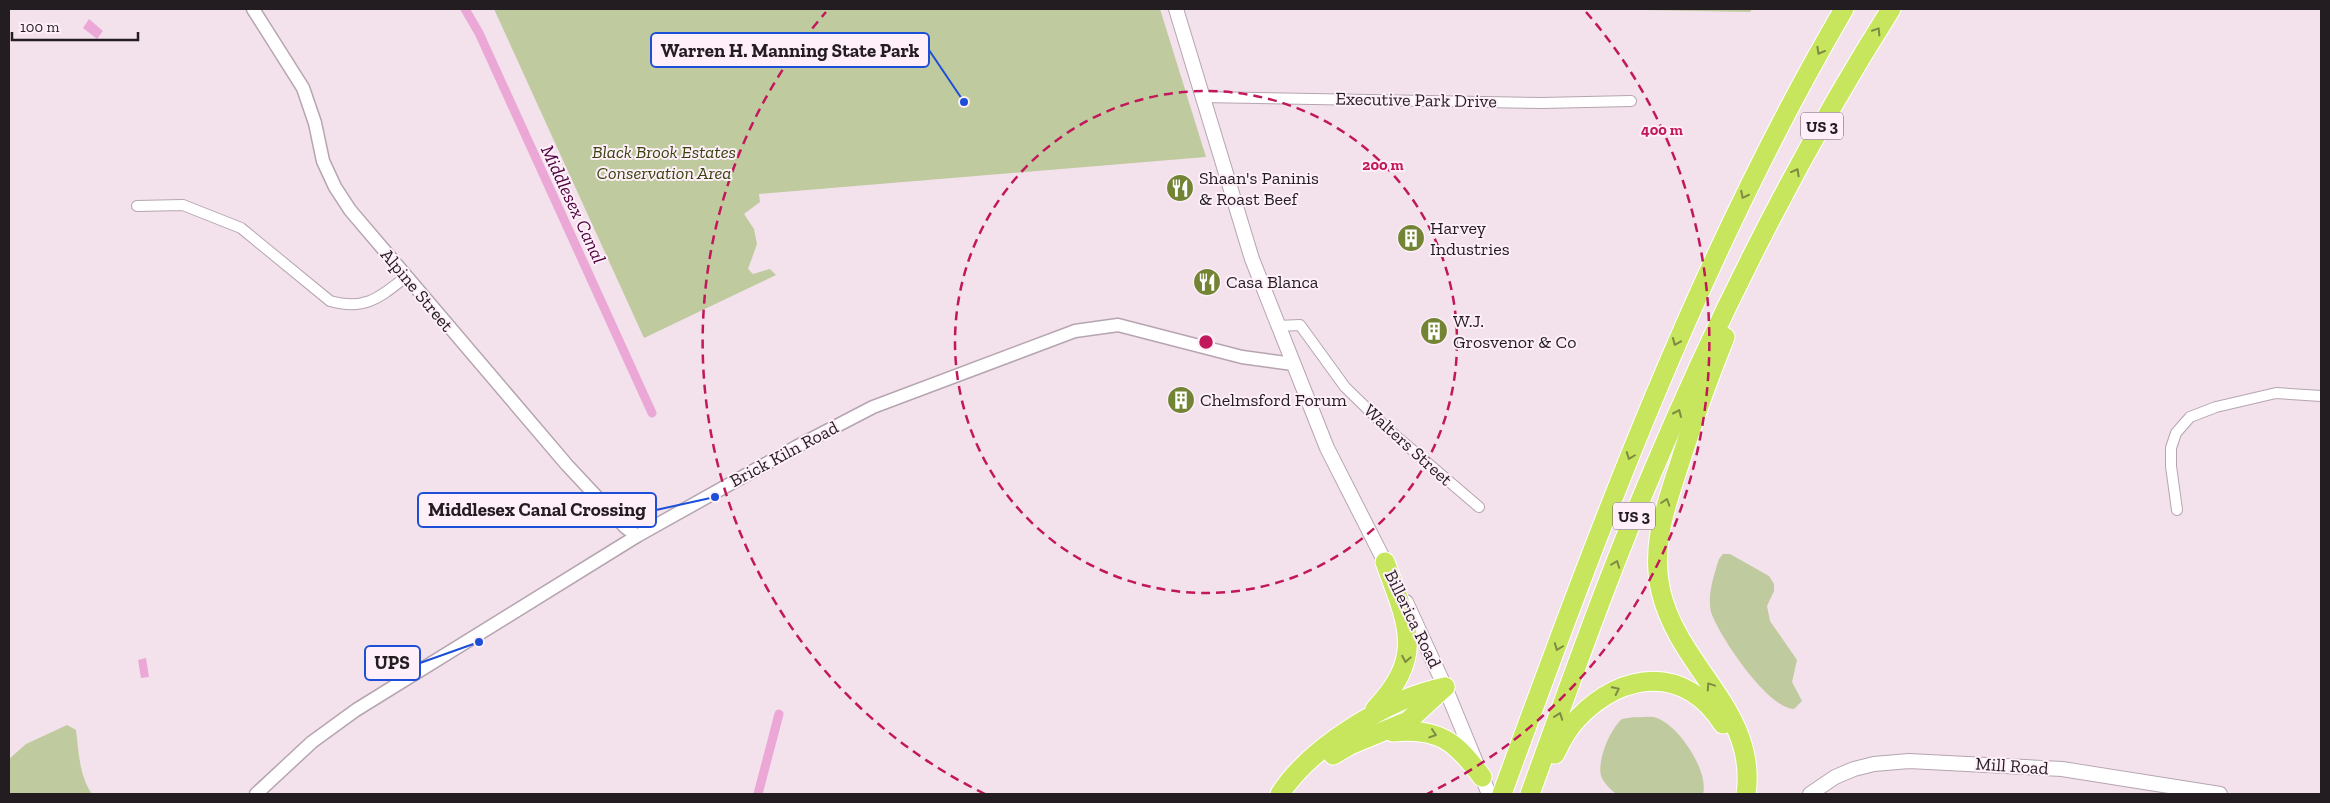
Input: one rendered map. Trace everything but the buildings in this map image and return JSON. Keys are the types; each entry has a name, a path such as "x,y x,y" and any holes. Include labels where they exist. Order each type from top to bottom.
{"highway":[{"name":"US 3","path":"1502,794 1647,410 1693,304 1756,171 1844,9"},
{"name":"US 3","path":"1531,794 1652,473 1702,359 1793,177 1891,9"},
{"path":"1746,794 1748,770 1742,737 1731,716 1677,635 1661,591 1658,548 1665,506 1697,410 1740,300 1757,246"},
{"path":"1360,724 1393,688 1404,669 1407,658 1407,627 1385,562"},
{"path":"1531,794 1576,719 1614,690 1629,684 1652,681 1667,682 1685,688 1700,698 1720,720 1729,735 1735,752 1737,773 1735,794"},
{"path":"1280,794 1308,762 1360,724 1400,700 1423,691 1445,687"},
{"path":"1293,794 1311,773 1332,756 1350,745 1385,732 1414,716 1445,687"},
{"path":"1385,732 1417,730 1438,735 1460,751 1486,786"}],"main road":[{"name":"Billerica Road","path":"1176,9 1252,259 1292,364 1327,448 1419,629 1486,786"},
{"name":"Mill Road","path":"1810,794 1836,777 1854,769 1883,762 1909,761 2062,769 2220,794"}],"street":[{"name":"Alpine Street","path":"252,9 303,88 315,123 323,161 335,186 350,210 566,465 625,527 637,536"},
{"name":"Executive Park Drive","path":"1202,97 1542,103 1631,101"},
{"path":"137,206 188,206 241,228 330,300 344,305 360,305 374,300 407,276"},
{"name":"Brick Kiln Road","path":"256,794 312,742 336,724 637,536 755,468 873,408 1075,331 1118,325 1242,357 1292,364"},
{"name":"Walters Street","path":"1278,326 1300,325 1345,387 1389,430 1479,507"},
{"path":"2177,510 2171,466 2171,448 2176,433 2190,417 2216,408 2276,393 2321,396"}],"green space":[{"name":"Black Brook Estates Conservation Area","path":"494,9 1160,9 1206,157 759,194 760,202 744,214 754,229 757,244 748,269 753,274 770,269 776,275 644,338"},
{"path":"1589,9 1752,9 1750,12"},
{"path":"1723,554 1730,554 1769,576 1774,584 1774,591 1767,606 1770,621 1797,660 1792,682 1802,701 1794,709 1783,706 1758,685 1734,653 1716,623 1711,612 1710,592 1719,559"},
{"path":"1634,717 1657,718 1666,723 1683,739 1697,762 1704,784 1703,794 1616,794 1607,786 1600,770 1605,746 1613,730 1622,719"},
{"path":"67,725 76,730 84,779 92,794 9,794 9,759 26,744"}],"shaded area":[{"path":"89,19 103,31 97,39 83,28"},
{"path":"146,658 149,677 141,678 138,660"}],"waterway":[{"name":"Middlesex Canal","path":"465,9 479,33 652,413"},
{"name":"Middlesex Canal","path":"758,794 779,714"}],"place":[{"name":"Warren H. Manning State Park","path":"964,102"},
{"name":"Shaan's Paninis & Roast Beef","path":"1180,188"},
{"name":"Harvey Industries","path":"1411,238"},
{"name":"Casa Blanca","path":"1207,282"},
{"name":"W.J. Grosvenor & Co","path":"1434,331"},
{"name":"Chelmsford Forum","path":"1181,400"},
{"name":"Middlesex Canal Crossing","path":"715,497"},
{"name":"UPS","path":"479,642"}]}
